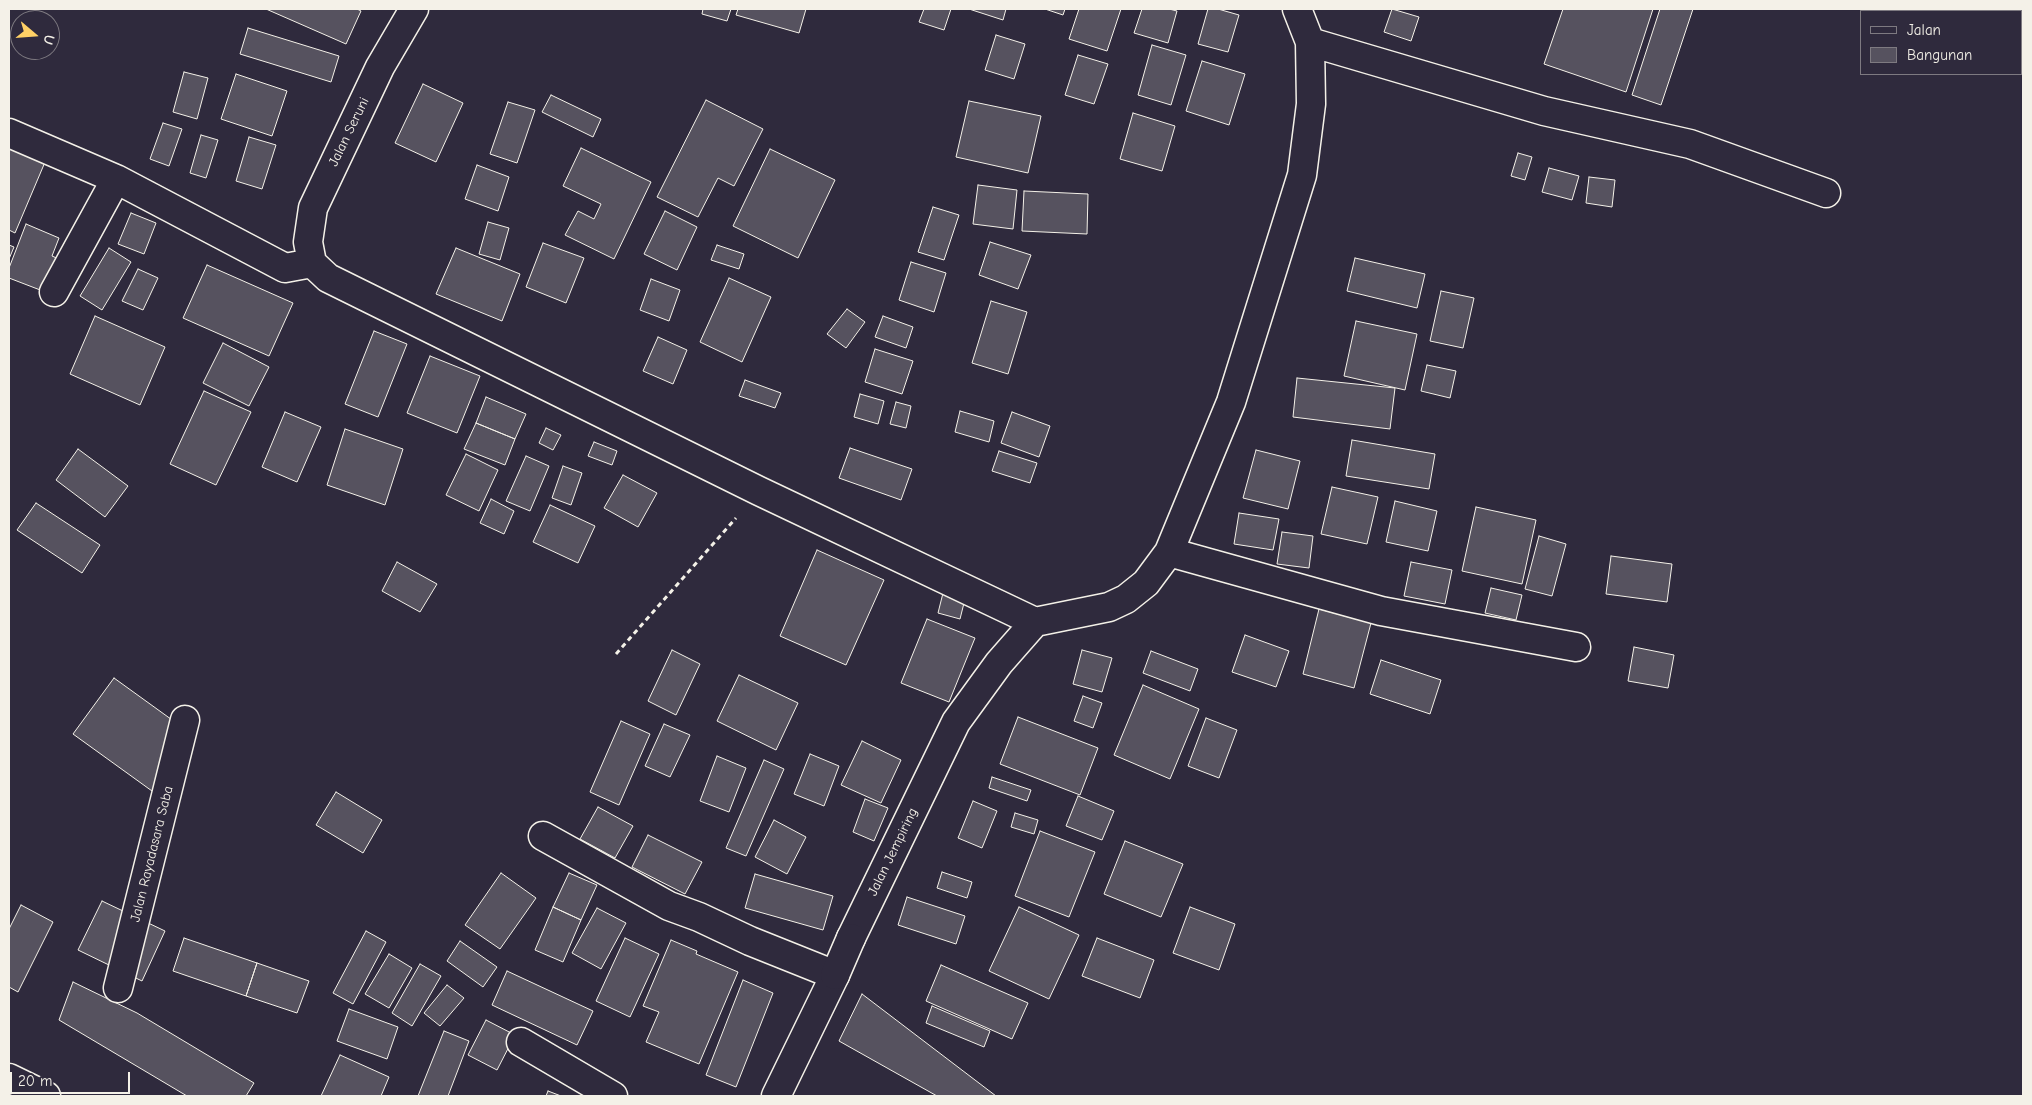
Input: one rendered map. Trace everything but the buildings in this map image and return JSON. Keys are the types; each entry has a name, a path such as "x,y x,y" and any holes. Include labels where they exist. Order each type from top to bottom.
{"street":[{"name":"Jalan Seruni","path":"312,262 308,242 313,208 380,67 414,9"},
{"path":"9,133 116,178 285,268 312,262 328,278 759,491 1035,622 1109,607 1126,600 1146,583 1169,552 1231,402 1302,175 1311,104 1310,42 1297,9"},
{"path":"1310,42 1544,111 1690,144 1826,193"},
{"path":"54,292 116,178"},
{"path":"1169,552 1381,610 1576,647"},
{"name":"Jalan Jempiring","path":"776,1096 956,722 998,663 1035,622"},
{"name":"Jalan Rayadasara Saba","path":"118,988 185,720"},
{"path":"543,836 669,906 835,975"},
{"path":"521,1042 613,1096"},
{"path":"9,1078 46,1096"}],"path":[{"path":"616,654 759,491"}]}
